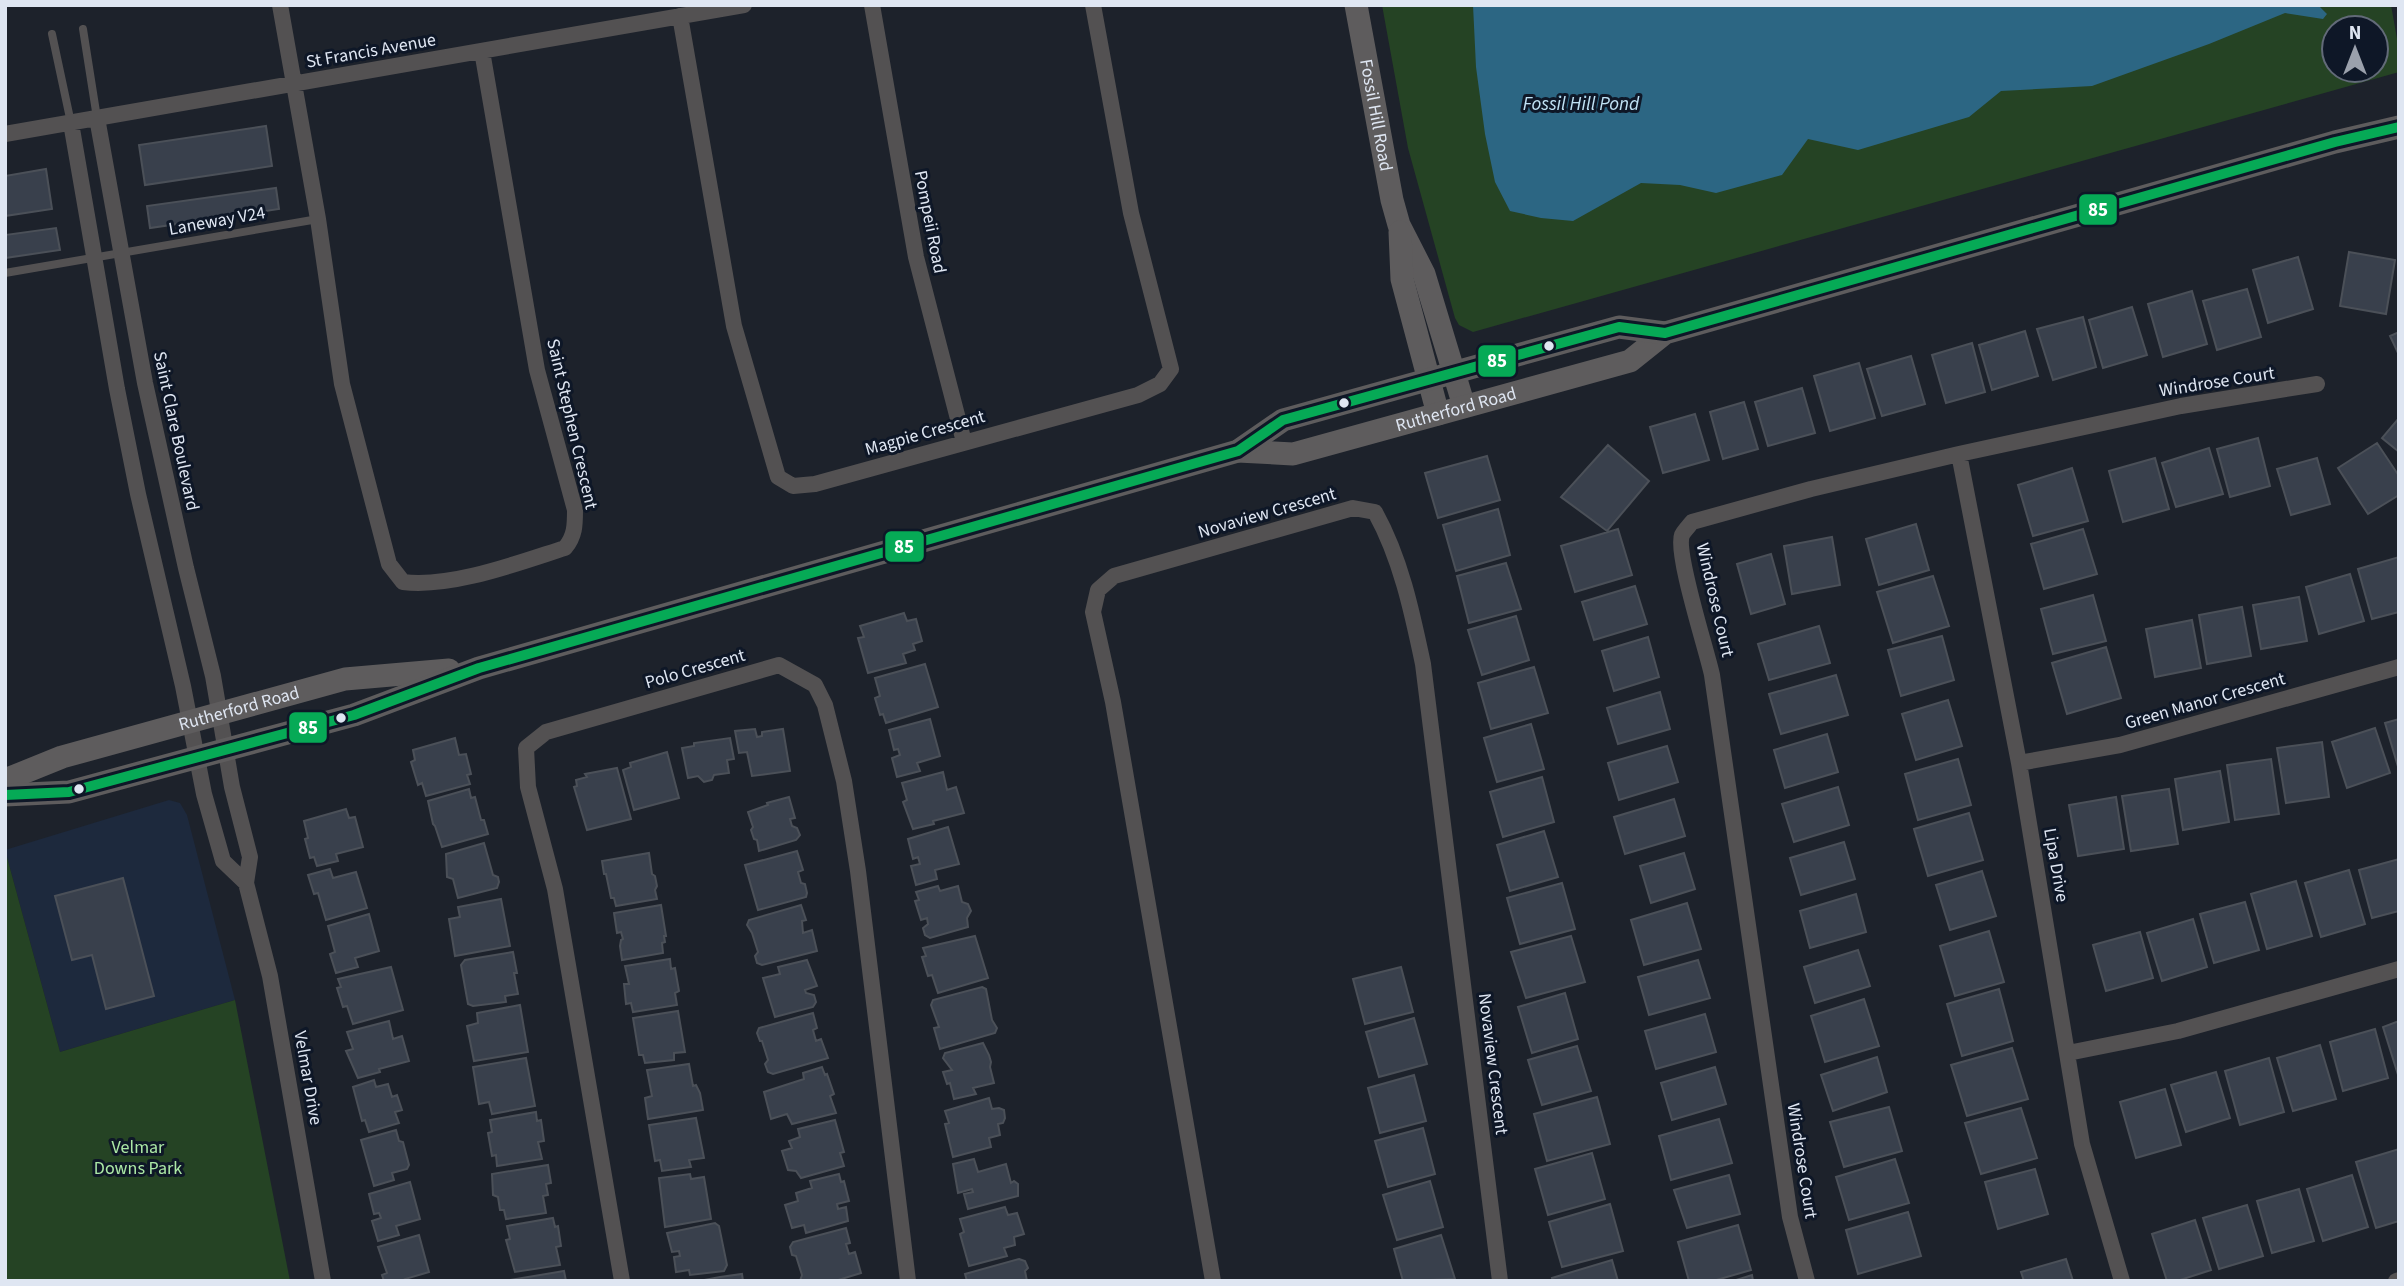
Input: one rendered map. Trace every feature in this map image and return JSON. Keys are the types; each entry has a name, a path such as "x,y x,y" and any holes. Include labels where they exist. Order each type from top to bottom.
{"main road":[{"name":"Fossil Hill Road","path":"1356,5 1386,174 1399,225 1402,279 1438,414"},
{"name":"Rutherford Road","path":"1238,451 1293,454 1630,361 1665,333 2322,146 2399,127"},
{"name":"Fossil Hill Road","path":"1399,225 1424,274 1464,406"},
{"name":"Rutherford Road","path":"5,795 69,792 354,715 479,668 1238,451 1283,420 1454,372 1619,327 1665,333"},
{"name":"Rutherford Road","path":"5,780 62,757 345,679 479,668"}],"street":[{"name":"Saint Stephen Crescent","path":"280,5 318,219 342,384 389,564 403,582 424,584 489,571 565,548 572,539 575,526 575,510 537,370 482,51"},
{"name":"St Francis Avenue","path":"5,134 744,5"},
{"name":"Pompeii Road","path":"872,5 916,257 964,442"},
{"name":"Magpie Crescent","path":"680,16 734,326 778,477 793,486 816,484 1138,395 1160,384 1171,369 1131,213 1093,5"},
{"name":"Saint Clare Boulevard","path":"97,118 145,383 213,676 226,749"},
{"path":"71,123 138,494 190,722"},
{"name":"Windrose Court","path":"1807,1281 1790,1217 1713,676 1689,589 1681,546 1682,535 1692,522 1811,489 2181,406 2317,384"},
{"name":"Lipa Drive","path":"1959,454 2019,762 2082,1143 2122,1281"},
{"name":"Novaview Crescent","path":"1213,1281 1116,715 1093,612 1098,590 1114,576 1353,508 1375,512 1389,537 1412,611 1423,664 1500,1281"},
{"name":"Polo Crescent","path":"622,1281 555,889 528,788 526,748 546,732 779,665 815,685 825,705 844,782 858,871 908,1281"},
{"name":"Green Manor Crescent","path":"2019,762 2120,745 2399,667"},
{"name":"Velmar Drive","path":"190,722 204,794 223,861 246,883"},
{"name":"Velmar Drive","path":"226,749 232,787 250,857 246,883 270,976 323,1281"},
{"path":"2068,1053 2178,1031 2399,969"}],"lane":[{"path":"83,29 97,118"},
{"path":"52,34 71,123"},
{"name":"Laneway V24","path":"5,273 318,219"}],"shaded area":[{"path":"169,800 180,803 187,815 235,1000 60,1052 5,850"}],"green space":[{"path":"1382,5 2391,5 2399,50 2399,72 2390,75 2390,14 2320,14 2320,84 2356,84 1473,332 1459,325 1408,148"},
{"name":"Velmar Downs Park","path":"5,850 60,1052 235,1000 290,1281 5,1281"}],"water":[{"name":"Fossil Hill Pond","path":"1473,5 2318,5 2327,14 2320,14 2320,19 2285,13 2209,44 2092,86 2001,91 1969,117 1858,150 1808,139 1782,175 1716,193 1680,185 1641,183 1573,221 1510,211 1495,182 1476,67"}],"building":[{"path":"266,126 272,166 145,185 139,145"},
{"path":"46,169 52,209 5,216 5,176"},
{"path":"276,188 279,209 150,228 147,206"},
{"path":"56,228 60,250 5,258 5,235"},
{"path":"2349,252 2395,260 2386,314 2340,306"},
{"path":"2298,257 2313,309 2268,323 2253,270"},
{"path":"2247,289 2261,337 2217,350 2203,301"},
{"path":"2192,291 2207,344 2163,357 2148,304"},
{"path":"2132,307 2147,355 2103,368 2089,320"},
{"path":"2083,317 2096,367 2053,380 2037,329"},
{"path":"2025,331 2038,376 1992,390 1979,345"},
{"path":"2399,332 2399,355 2390,336"},
{"path":"1972,343 1985,392 1946,403 1932,355"},
{"path":"1911,356 1925,404 1882,416 1867,369"},
{"path":"1859,363 1875,418 1830,431 1814,376"},
{"path":"1802,388 1815,433 1768,446 1755,402"},
{"path":"1744,402 1758,449 1723,459 1710,412"},
{"path":"1695,414 1709,460 1663,473 1650,427"},
{"path":"2399,418 2399,452 2382,438"},
{"path":"2258,438 2270,486 2230,497 2217,449"},
{"path":"2377,443 2399,476 2399,495 2368,514 2338,468"},
{"path":"1608,445 1649,481 1607,531 1561,497"},
{"path":"2209,448 2223,494 2176,507 2162,463"},
{"path":"1487,456 1500,500 1438,518 1425,473"},
{"path":"2155,458 2169,509 2123,522 2109,471"},
{"path":"2317,458 2330,504 2291,515 2277,469"},
{"path":"2072,468 2088,521 2033,536 2018,485"},
{"path":"1498,509 1510,555 1456,571 1443,525"},
{"path":"1916,524 1929,570 1879,585 1866,539"},
{"path":"1618,529 1632,575 1575,592 1561,546"},
{"path":"2083,529 2097,574 2044,589 2031,544"},
{"path":"1832,537 1840,585 1792,594 1784,546"},
{"path":"1771,554 1785,604 1751,614 1737,564"},
{"path":"2399,557 2399,612 2372,619 2358,569"},
{"path":"1506,563 1521,609 1469,623 1457,576"},
{"path":"2350,574 2364,621 2319,634 2306,587"},
{"path":"1933,576 1949,626 1893,643 1877,592"},
{"path":"1635,586 1647,624 1594,640 1582,602"},
{"path":"2093,595 2106,641 2053,654 2041,609"},
{"path":"2299,597 2307,641 2261,649 2253,605"},
{"path":"2242,607 2251,656 2207,664 2199,615"},
{"path":"904,613 907,621 916,619 922,641 913,644 915,650 903,654 906,663 868,673 858,638 864,637 860,626"},
{"path":"1516,616 1529,660 1482,675 1468,630"},
{"path":"2192,620 2201,668 2155,677 2146,629"},
{"path":"1819,626 1830,663 1769,680 1758,644"},
{"path":"1942,636 1954,680 1901,696 1888,650"},
{"path":"1648,637 1659,677 1614,691 1602,651"},
{"path":"2106,647 2121,698 2067,714 2052,663"},
{"path":"925,664 938,707 886,723 883,714 880,715 875,698 880,696 875,678"},
{"path":"1534,667 1548,713 1491,729 1478,683"},
{"path":"1836,675 1848,715 1781,734 1769,694"},
{"path":"1660,692 1670,729 1618,744 1607,708"},
{"path":"1948,700 1962,746 1916,760 1902,714"},
{"path":"930,719 940,756 917,763 920,771 897,777 892,758 900,755 898,749 894,750 889,730"},
{"path":"2399,719 2399,770 2385,723"},
{"path":"1531,724 1544,769 1497,782 1484,738"},
{"path":"2375,728 2390,773 2347,788 2332,742"},
{"path":"755,729 757,737 762,736 762,732 783,729 790,771 752,776 747,752 739,753 735,731"},
{"path":"1827,734 1838,772 1785,788 1774,750"},
{"path":"455,738 459,755 466,754 471,774 467,775 470,784 426,796 422,783 418,785 411,762 415,760 413,750"},
{"path":"730,738 734,759 727,760 729,773 714,775 712,780 704,782 698,776 688,778 682,748 694,746 694,743"},
{"path":"2322,742 2329,797 2286,803 2277,748"},
{"path":"1667,746 1678,782 1619,800 1608,763"},
{"path":"667,752 679,798 634,810 623,770 631,767 630,763"},
{"path":"1958,759 1971,805 1918,820 1905,774"},
{"path":"2271,759 2279,814 2235,820 2227,765"},
{"path":"617,768 631,819 587,830 574,787 577,786 576,780 587,777 585,774"},
{"path":"2220,771 2229,822 2183,830 2175,779"},
{"path":"943,772 947,790 956,787 964,813 913,829 903,802 907,800 902,783"},
{"path":"1542,777 1554,822 1503,837 1490,792"},
{"path":"1838,787 1849,825 1794,842 1782,804"},
{"path":"469,789 471,798 475,797 488,834 442,847 428,801"},
{"path":"2169,789 2178,844 2131,851 2122,796"},
{"path":"789,797 795,818 790,819 792,826 797,828 800,835 796,840 759,851 748,812"},
{"path":"2116,797 2124,849 2078,856 2069,805"},
{"path":"1674,799 1685,836 1625,854 1614,817"},
{"path":"346,809 349,818 355,817 363,847 336,854 338,861 317,866 314,857 310,858 304,821"},
{"path":"1969,813 1983,860 1928,876 1914,829"},
{"path":"948,827 959,864 935,870 937,879 916,885 911,866 920,864 918,857 913,859 908,839"},
{"path":"1544,831 1558,877 1510,891 1497,845"},
{"path":"1844,842 1855,879 1801,895 1790,858"},
{"path":"484,843 493,875 498,877 497,888 458,898 453,879 447,877 446,854"},
{"path":"797,851 803,870 798,872 801,883 805,884 806,897 758,910 745,865"},
{"path":"649,853 657,886 657,899 616,906 614,898 611,898 602,861"},
{"path":"1684,853 1695,889 1651,903 1640,866"},
{"path":"2399,859 2399,911 2372,918 2359,870"},
{"path":"330,869 333,878 356,872 367,908 326,920 318,893 314,894 308,875"},
{"path":"2349,870 2365,924 2321,937 2305,883"},
{"path":"1982,871 1996,916 1950,930 1936,885"},
{"path":"123,878 154,996 106,1009 92,955 72,960 55,896"},
{"path":"2296,881 2312,936 2267,949 2251,894"},
{"path":"1562,883 1575,929 1520,944 1507,898"},
{"path":"938,886 940,891 958,886 962,902 968,904 971,911 967,918 968,927 930,938 925,935 923,928 928,924 927,918 921,920 915,901 919,900 916,892"},
{"path":"1856,894 1866,932 1810,948 1800,911"},
{"path":"501,899 510,946 455,956 449,919 460,917 458,907"},
{"path":"2245,902 2259,950 2214,963 2200,914"},
{"path":"1687,903 1701,949 1644,965 1631,920"},
{"path":"661,905 666,936 665,942 662,943 663,953 622,960 620,946 623,939 621,932 617,933 614,913"},
{"path":"801,905 806,920 802,921 803,933 812,930 817,951 762,965 757,963 755,956 758,952 747,925 749,920"},
{"path":"369,914 379,951 355,958 358,967 336,973 330,954 335,952 328,926"},
{"path":"2193,919 2207,967 2162,981 2147,933"},
{"path":"1989,931 2004,982 1955,996 1940,946"},
{"path":"2140,932 2153,978 2106,991 2093,945"},
{"path":"975,936 988,978 938,993 932,975 928,976 922,957 926,956 923,948"},
{"path":"1571,936 1585,982 1526,998 1511,952"},
{"path":"1858,950 1870,986 1815,1003 1804,967"},
{"path":"513,952 518,994 505,996 506,1002 473,1006 468,1004 461,965 465,960"},
{"path":"670,959 671,969 675,968 679,991 675,993 677,1005 633,1012 631,1003 626,1004 624,984 629,984 625,966"},
{"path":"807,960 817,986 805,990 806,993 814,995 816,1002 813,1007 775,1017 763,978 780,974 778,967"},
{"path":"1698,960 1710,998 1649,1015 1638,977"},
{"path":"391,967 403,1010 353,1024 347,1006 343,1007 337,988 341,987 338,979"},
{"path":"1401,967 1413,1012 1365,1024 1353,979"},
{"path":"982,987 986,989 992,1020 997,1028 995,1033 940,1049 934,1028 939,1027 931,1005 933,1000"},
{"path":"1999,989 2013,1041 1962,1056 1947,1004"},
{"path":"1565,993 1578,1039 1532,1053 1518,1007"},
{"path":"1864,999 1879,1046 1825,1062 1811,1016"},
{"path":"520,1005 528,1052 474,1061 467,1026 478,1023 477,1013"},
{"path":"678,1011 685,1052 674,1053 674,1060 645,1063 643,1055 639,1055 633,1018"},
{"path":"813,1013 817,1028 813,1030 816,1041 821,1039 828,1058 773,1074 768,1072 765,1064 768,1060 757,1033 759,1028"},
{"path":"1705,1014 1716,1052 1656,1069 1645,1031"},
{"path":"1414,1018 1427,1064 1379,1077 1366,1032"},
{"path":"389,1021 393,1039 402,1036 409,1061 358,1078 346,1051 353,1049 347,1032"},
{"path":"2399,1021 2399,1078 2383,1027"},
{"path":"2375,1029 2388,1078 2343,1091 2330,1042"},
{"path":"983,1043 991,1062 994,1083 973,1088 976,1094 954,1099 950,1083 947,1084 943,1072 952,1070 943,1058 945,1053"},
{"path":"2320,1045 2336,1099 2293,1111 2277,1058"},
{"path":"1577,1046 1591,1091 1542,1105 1528,1060"},
{"path":"2012,1048 2028,1099 1967,1116 1951,1065"},
{"path":"1877,1057 1887,1092 1833,1111 1821,1075"},
{"path":"526,1058 535,1106 492,1114 489,1102 479,1104 473,1067"},
{"path":"2269,1058 2284,1112 2240,1125 2225,1071"},
{"path":"689,1064 693,1086 696,1085 700,1093 703,1110 648,1119 645,1098 652,1096 647,1070"},
{"path":"822,1067 834,1094 830,1096 836,1113 792,1124 787,1114 771,1119 764,1092 804,1079 803,1073"},
{"path":"1715,1067 1726,1104 1672,1120 1661,1083"},
{"path":"2216,1072 2230,1118 2186,1132 2171,1085"},
{"path":"1414,1075 1426,1121 1380,1133 1368,1088"},
{"path":"374,1080 376,1087 388,1084 392,1097 397,1095 402,1110 395,1112 399,1123 369,1132 365,1120 362,1121 353,1087"},
{"path":"2165,1089 2181,1145 2136,1158 2120,1102"},
{"path":"1597,1097 1610,1144 1547,1161 1534,1114"},
{"path":"989,1098 992,1109 1004,1110 1003,1123 998,1124 1000,1135 989,1138 991,1147 953,1157 945,1124 949,1123 945,1111"},
{"path":"1889,1107 1902,1151 1844,1167 1830,1122"},
{"path":"2021,1108 2037,1158 1981,1174 1965,1123"},
{"path":"536,1112 537,1121 541,1120 544,1141 538,1142 542,1159 497,1166 496,1155 492,1156 488,1133 492,1132 490,1120"},
{"path":"696,1118 704,1158 689,1160 691,1167 662,1171 660,1160 655,1161 649,1125"},
{"path":"1719,1119 1732,1163 1671,1180 1659,1136"},
{"path":"835,1120 844,1152 840,1153 844,1166 801,1178 796,1171 788,1170 782,1151 792,1148 789,1141 800,1137 798,1129"},
{"path":"1423,1128 1435,1174 1388,1187 1375,1141"},
{"path":"396,1130 399,1141 403,1142 409,1165 407,1169 392,1173 394,1180 374,1186 361,1140"},
{"path":"2399,1149 2399,1221 2376,1228 2356,1162"},
{"path":"1592,1153 1605,1199 1548,1215 1535,1169"},
{"path":"974,1159 978,1172 1006,1164 1011,1183 1014,1181 1018,1184 1018,1196 968,1209 964,1194 973,1192 972,1189 958,1193 953,1164"},
{"path":"1895,1159 1909,1203 1849,1220 1836,1177"},
{"path":"548,1165 551,1183 546,1184 548,1195 543,1196 546,1213 506,1219 504,1210 500,1210 498,1197 493,1195 492,1174"},
{"path":"2035,1169 2048,1214 1998,1229 1985,1182"},
{"path":"690,1174 691,1179 704,1177 711,1219 665,1227 659,1178"},
{"path":"839,1174 841,1182 844,1181 849,1201 837,1204 838,1209 846,1207 848,1221 806,1233 804,1225 792,1228 785,1205 798,1201 796,1193 812,1188 810,1181"},
{"path":"1729,1175 1740,1214 1687,1228 1674,1190"},
{"path":"2352,1175 2368,1227 2323,1241 2307,1189"},
{"path":"1430,1181 1443,1227 1397,1240 1383,1195"},
{"path":"410,1182 420,1219 396,1226 399,1235 378,1241 372,1221 381,1218 379,1213 374,1214 369,1194"},
{"path":"2299,1189 2314,1241 2272,1253 2257,1201"},
{"path":"1610,1204 1623,1251 1562,1267 1549,1222"},
{"path":"2247,1205 2263,1256 2219,1269 2203,1218"},
{"path":"1005,1207 1008,1215 1017,1213 1024,1234 1014,1237 1015,1245 1004,1248 1007,1256 969,1266 960,1234 964,1232 960,1219"},
{"path":"1908,1212 1921,1256 1858,1274 1846,1230"},
{"path":"553,1218 555,1227 558,1226 561,1246 556,1247 560,1265 515,1272 506,1240 510,1239 507,1226"},
{"path":"2195,1220 2211,1270 2177,1281 2167,1281 2152,1234"},
{"path":"715,1223 719,1226 727,1265 724,1271 690,1275 689,1270 676,1272 674,1257 680,1256 679,1251 672,1252 667,1233"},
{"path":"1738,1225 1751,1270 1713,1281 1689,1281 1678,1242"},
{"path":"846,1228 850,1243 846,1244 849,1254 855,1252 861,1273 835,1281 800,1281 802,1275 790,1247 793,1242"},
{"path":"419,1235 429,1272 405,1279 406,1281 384,1281 382,1275 387,1273 378,1247"},
{"path":"1441,1235 1455,1279 1403,1281 1394,1249"},
{"path":"1019,1259 1025,1261 1028,1268 1025,1271 1027,1281 967,1281 965,1274"},
{"path":"2066,1259 2073,1281 2024,1281 2021,1272"},
{"path":"1612,1260 1618,1281 1553,1281 1552,1278"},
{"path":"564,1271 566,1281 510,1280"},
{"path":"742,1274 743,1281 699,1281 720,1277"},
{"path":"1752,1275 1753,1281 1733,1281"}],"transit line":[{"name":"85","path":"5,795 69,792 354,715 479,668 1238,451 1283,420 1619,327 1665,333 2335,142 2399,127"}]}
